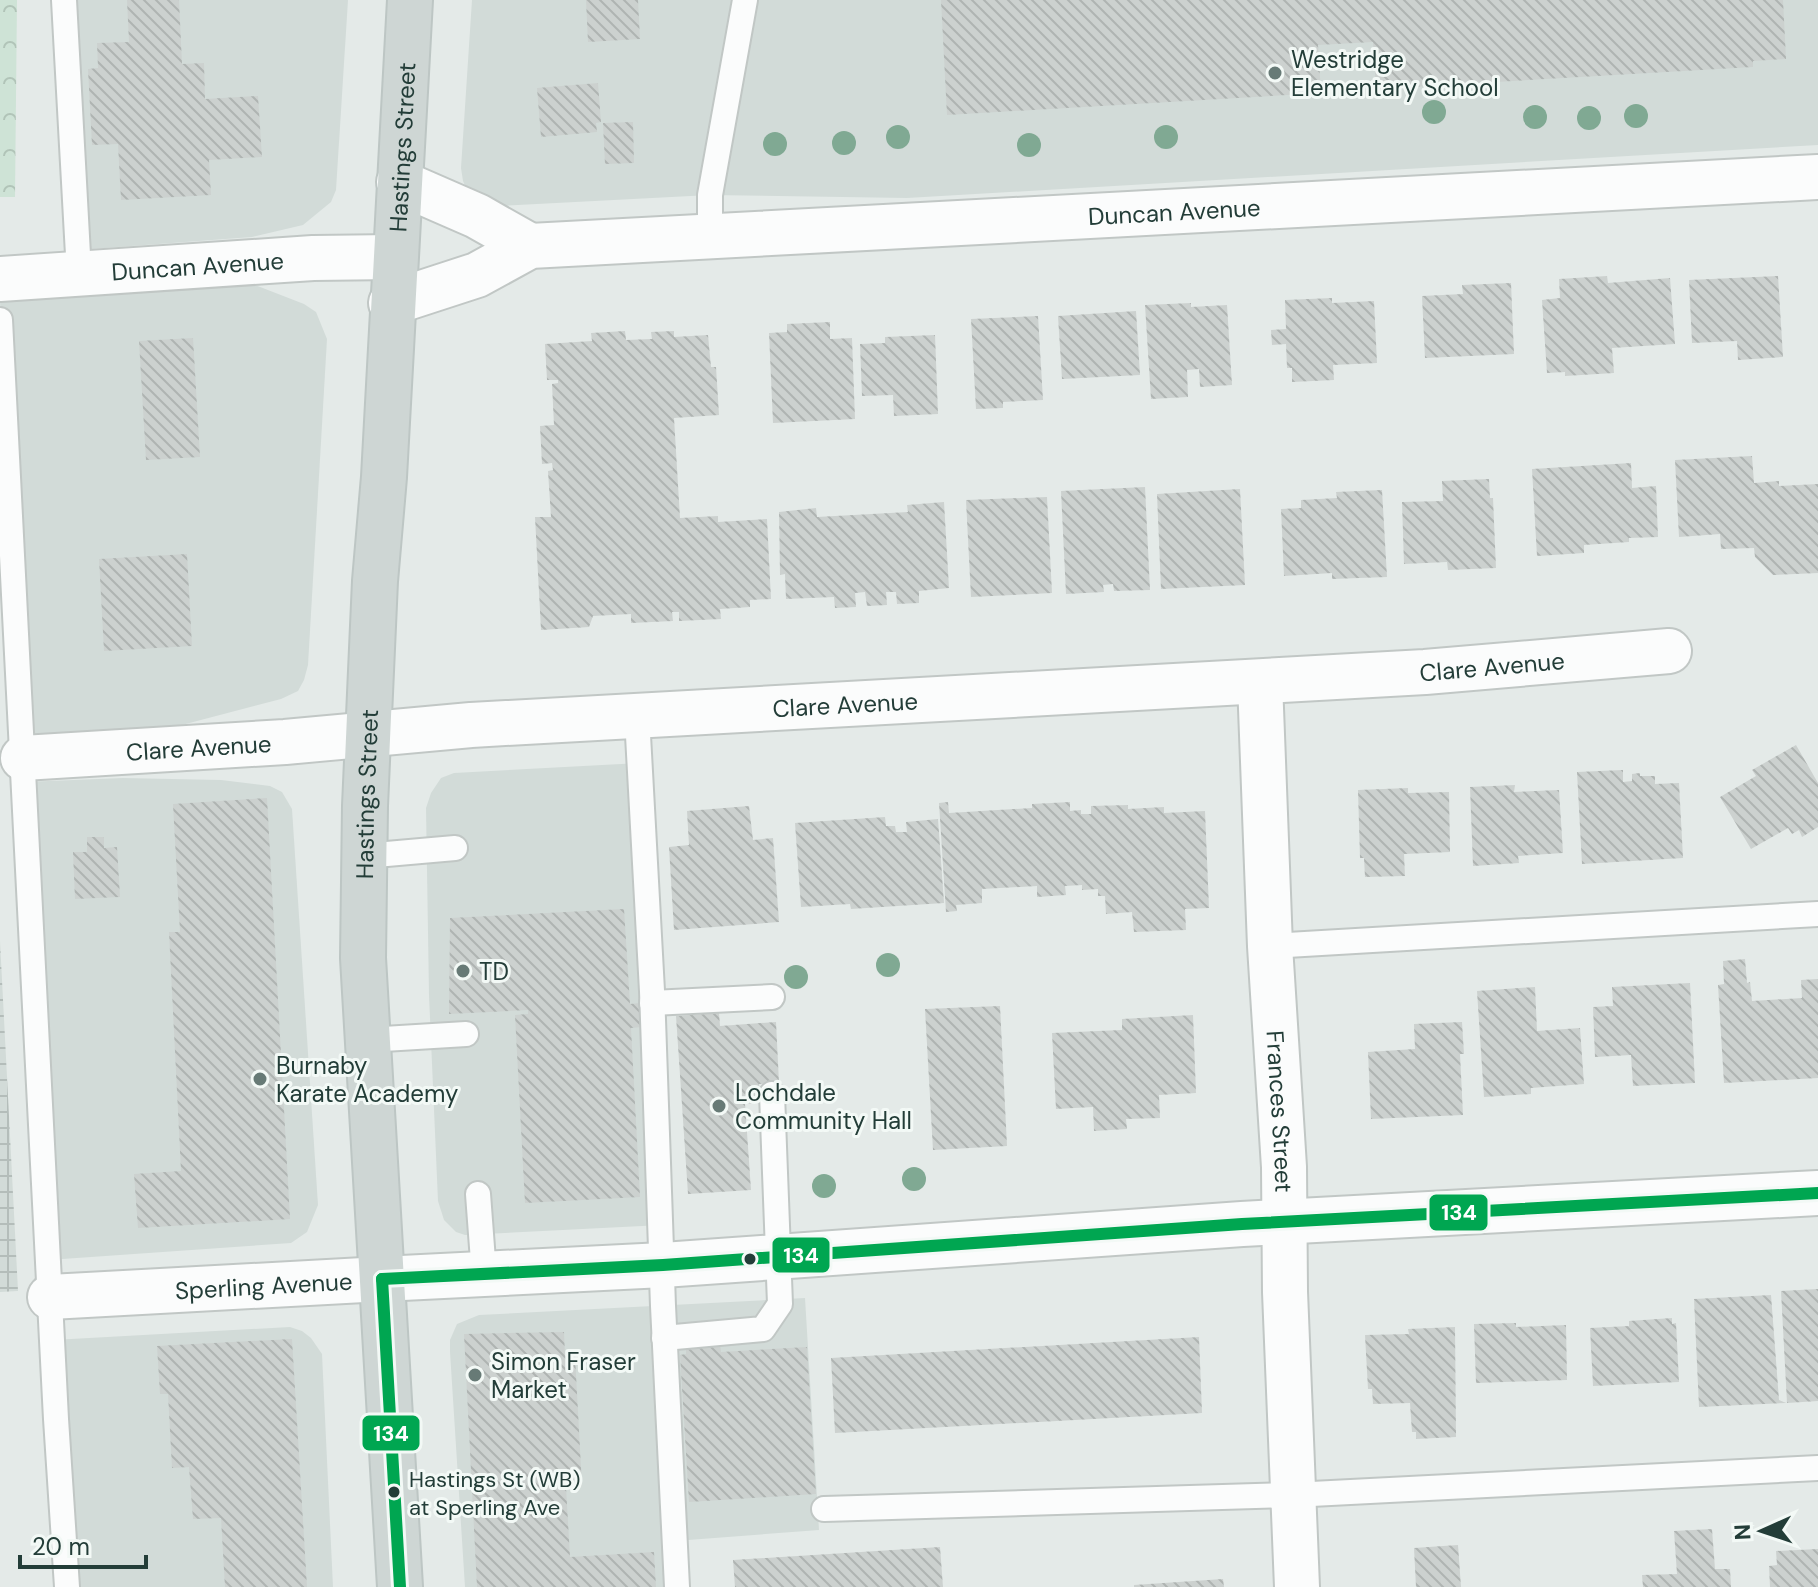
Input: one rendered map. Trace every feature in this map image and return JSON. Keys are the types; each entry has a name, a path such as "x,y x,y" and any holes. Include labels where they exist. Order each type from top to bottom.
{"main road":[{"name":"Hastings Street","path":"400,1587 363,958 367,735 410,0"}],"street":[{"name":"Duncan Avenue","path":"391,303 477,275 530,246 1818,177"},
{"path":"399,182 477,216 530,246"},
{"name":"Duncan Avenue","path":"0,279 313,258 395,257"},
{"name":"Clare Avenue","path":"23,758 471,725 1260,682 1669,651"},
{"name":"Frances Street","path":"1260,682 1270,946 1284,1167 1297,1587"},
{"name":"Sperling Avenue","path":"50,1297 663,1265 1284,1222 1818,1193"}],"lane":[{"path":"64,0 79,273"},
{"path":"710,235 710,195 745,0"},
{"path":"0,320 67,1587"},
{"path":"637,717 677,1587"},
{"path":"364,856 455,848"},
{"path":"1270,946 1818,914"},
{"path":"652,1003 772,997"},
{"path":"367,1040 466,1034"},
{"path":"664,1338 763,1329 780,1304 772,1094"},
{"path":"478,1194 484,1274"},
{"path":"824,1509 1292,1495 1818,1468"}],"shaded area":[{"path":"69,0 348,0 336,190 331,202 303,225 252,237 78,250"},
{"name":"Westridge Elementary School","path":"472,0 1818,0 1818,145 907,198 710,195 498,206 467,190 461,168"},
{"path":"255,285 304,304 316,312 327,339 308,665 304,680 298,691 281,699 178,726 22,739 0,301"},
{"path":"640,763 662,1225 465,1235 456,1232 444,1220 438,1201 429,995 426,808 431,793 441,778 454,773"},
{"path":"123,778 221,780 270,786 282,792 292,809 318,1205 307,1232 291,1243 48,1260 24,782"},
{"path":"0,941 18,1291 0,1292"},
{"path":"805,1298 819,1530 675,1541 677,1587 465,1587 450,1352 450,1340 457,1324 479,1315"},
{"path":"290,1327 311,1338 322,1354 333,1587 66,1587 53,1340"}],"green space":[{"path":"0,0 17,0 15,197 0,197"}],"building":[{"path":"127,0 179,0 182,64 204,63 205,99 258,96 262,157 209,160 211,195 121,200 118,144 92,145 88,69 98,68 97,43 129,42"},
{"path":"586,0 638,0 640,39 588,42"},
{"path":"941,0 1783,0 1786,59 1753,61 1753,67 1376,89 1373,42 1318,45 1321,93 947,115"},
{"path":"598,83 601,122 596,123 597,132 541,137 537,88"},
{"path":"633,122 634,163 605,164 603,123"},
{"path":"1607,276 1608,283 1670,278 1675,344 1612,348 1614,373 1565,376 1565,372 1547,373 1542,300 1560,298 1559,279"},
{"path":"1778,276 1783,357 1738,360 1737,341 1692,343 1689,280"},
{"path":"1511,283 1514,354 1425,358 1422,296 1463,294 1462,285"},
{"path":"1332,298 1332,303 1374,301 1377,363 1333,365 1334,380 1292,382 1292,368 1287,368 1286,344 1272,345 1271,330 1286,329 1285,300"},
{"path":"1191,303 1191,307 1227,305 1232,385 1200,387 1199,369 1187,370 1188,397 1151,399 1145,305"},
{"path":"1136,311 1140,375 1062,379 1058,316"},
{"path":"1038,316 1043,400 1003,402 1003,408 976,409 971,319"},
{"path":"830,322 830,339 852,338 855,419 773,423 769,333 787,332 787,324"},
{"path":"625,331 626,340 652,339 651,332 674,331 674,337 708,335 711,367 716,367 719,415 674,418 680,518 718,516 718,522 767,519 771,599 750,600 750,607 720,609 721,619 679,621 679,612 672,612 673,621 631,623 631,614 593,616 589,627 541,630 535,517 551,517 548,471 553,470 552,463 542,464 540,426 554,425 552,384 558,383 558,380 547,380 545,344 592,341 591,333"},
{"path":"935,335 938,414 894,416 893,395 862,396 860,344 885,343 885,337"},
{"path":"193,338 200,457 146,460 139,341"},
{"path":"1752,456 1754,483 1779,481 1779,486 1818,484 1818,573 1773,575 1755,557 1754,548 1721,549 1720,534 1679,537 1675,460"},
{"path":"1631,463 1632,488 1656,486 1658,537 1584,545 1584,553 1537,556 1532,469"},
{"path":"1489,479 1490,498 1493,498 1496,568 1448,570 1447,562 1404,564 1402,502 1443,501 1442,481"},
{"path":"1145,487 1150,590 1114,591 1113,584 1103,585 1104,592 1066,594 1061,491"},
{"path":"1240,489 1245,585 1161,589 1157,494"},
{"path":"1382,490 1387,577 1332,579 1332,573 1284,576 1281,509 1301,508 1301,500 1337,498 1336,492"},
{"path":"1047,497 1052,593 971,597 966,500"},
{"path":"944,502 949,588 919,591 919,603 897,604 896,592 886,592 887,605 867,606 865,592 855,593 856,607 835,608 834,597 786,599 785,574 780,575 779,512 816,508 817,517 908,512 907,505"},
{"path":"187,554 192,646 104,651 99,559"},
{"path":"1796,745 1818,783 1818,827 1802,837 1799,830 1792,834 1788,828 1751,849 1720,797 1756,776 1752,770"},
{"path":"1623,770 1623,782 1632,781 1632,774 1640,773 1640,776 1655,776 1655,784 1679,783 1683,858 1582,864 1577,772"},
{"path":"1515,785 1514,792 1559,790 1563,853 1518,856 1519,863 1473,866 1470,787"},
{"path":"1408,788 1408,793 1449,792 1450,852 1404,854 1405,876 1365,877 1364,858 1360,858 1358,790"},
{"path":"267,798 290,1219 138,1228 134,1174 181,1171 169,932 180,932 173,804"},
{"path":"948,802 949,813 1032,808 1032,804 1070,802 1070,811 1081,810 1081,814 1091,814 1091,806 1128,805 1128,809 1164,807 1164,813 1205,811 1209,908 1185,909 1186,930 1134,932 1132,912 1106,914 1105,896 1098,896 1098,889 1082,890 1082,885 1065,886 1066,895 1037,897 1037,886 982,889 982,903 956,905 957,911 946,912 939,803"},
{"path":"749,806 753,840 773,838 779,922 674,930 669,847 689,845 687,811"},
{"path":"885,817 886,826 895,826 896,832 907,832 906,822 938,819 944,903 851,909 850,904 801,907 795,823"},
{"path":"87,837 104,837 104,848 117,847 120,897 75,899 73,852 87,852"},
{"path":"624,909 630,1004 640,1003 642,1027 631,1028 640,1197 525,1203 515,1015 528,1014 528,1010 449,1014 450,918"},
{"path":"1745,959 1752,1001 1802,998 1801,980 1818,979 1818,1078 1724,1083 1718,985 1724,984 1723,961"},
{"path":"1690,983 1695,1083 1633,1086 1631,1055 1595,1057 1593,1007 1613,1006 1612,987"},
{"path":"1535,987 1537,1031 1580,1028 1584,1084 1531,1088 1531,1094 1484,1097 1477,991"},
{"path":"1000,1006 1007,1146 933,1150 925,1009"},
{"name":"Lochdale Community Hall","path":"719,1013 720,1026 776,1022 779,1083 759,1084 761,1103 745,1104 751,1190 688,1194 676,1016"},
{"path":"1193,1015 1196,1093 1159,1095 1160,1118 1126,1119 1127,1129 1094,1131 1093,1107 1056,1109 1052,1033 1122,1030 1122,1019"},
{"path":"1462,1022 1463,1115 1371,1119 1368,1052 1415,1049 1414,1024"},
{"path":"1818,1289 1818,1401 1787,1403 1781,1291"},
{"path":"1771,1295 1779,1400 1786,1403 1699,1407 1694,1299"},
{"path":"1672,1318 1672,1324 1676,1323 1679,1382 1593,1386 1590,1328 1629,1326 1629,1321"},
{"path":"1516,1323 1516,1327 1566,1325 1567,1380 1476,1383 1474,1324"},
{"path":"1455,1327 1456,1437 1416,1439 1416,1432 1412,1432 1410,1403 1373,1404 1372,1389 1368,1389 1365,1335 1409,1334 1408,1329"},
{"path":"564,1332 565,1356 575,1356 582,1486 566,1487 570,1557 654,1552 656,1587 477,1587 464,1334"},
{"path":"1199,1337 1202,1413 835,1433 831,1358"},
{"path":"292,1339 307,1587 225,1587 221,1518 193,1519 189,1467 172,1468 168,1394 160,1394 157,1346"},
{"path":"720,1343 721,1352 807,1347 816,1494 689,1502 680,1355 686,1354 686,1345"},
{"path":"1712,1529 1715,1569 1730,1569 1731,1587 1643,1587 1642,1575 1677,1574 1674,1531"},
{"path":"1458,1545 1461,1587 1416,1587 1414,1548"},
{"path":"940,1547 943,1587 735,1587 733,1560"},
{"path":"1818,1549 1818,1587 1770,1587 1769,1566 1777,1565 1776,1551"},
{"path":"1223,1579 1224,1587 1134,1587 1134,1585"}],"transit line":[{"name":"134","path":"382,1279 663,1265 1242,1224 1818,1193"},
{"name":"134","path":"382,1279 400,1587"}],"place":[{"name":"Westridge Elementary School","path":"1275,73"},
{"name":"TD","path":"463,971"},
{"name":"Burnaby Karate Academy","path":"260,1079"},
{"name":"Lochdale Community Hall","path":"719,1106"},
{"name":"Simon Fraser Market","path":"475,1375"},
{"name":"Hastings St (WB) at Sperling Ave","path":"394,1492"}]}
